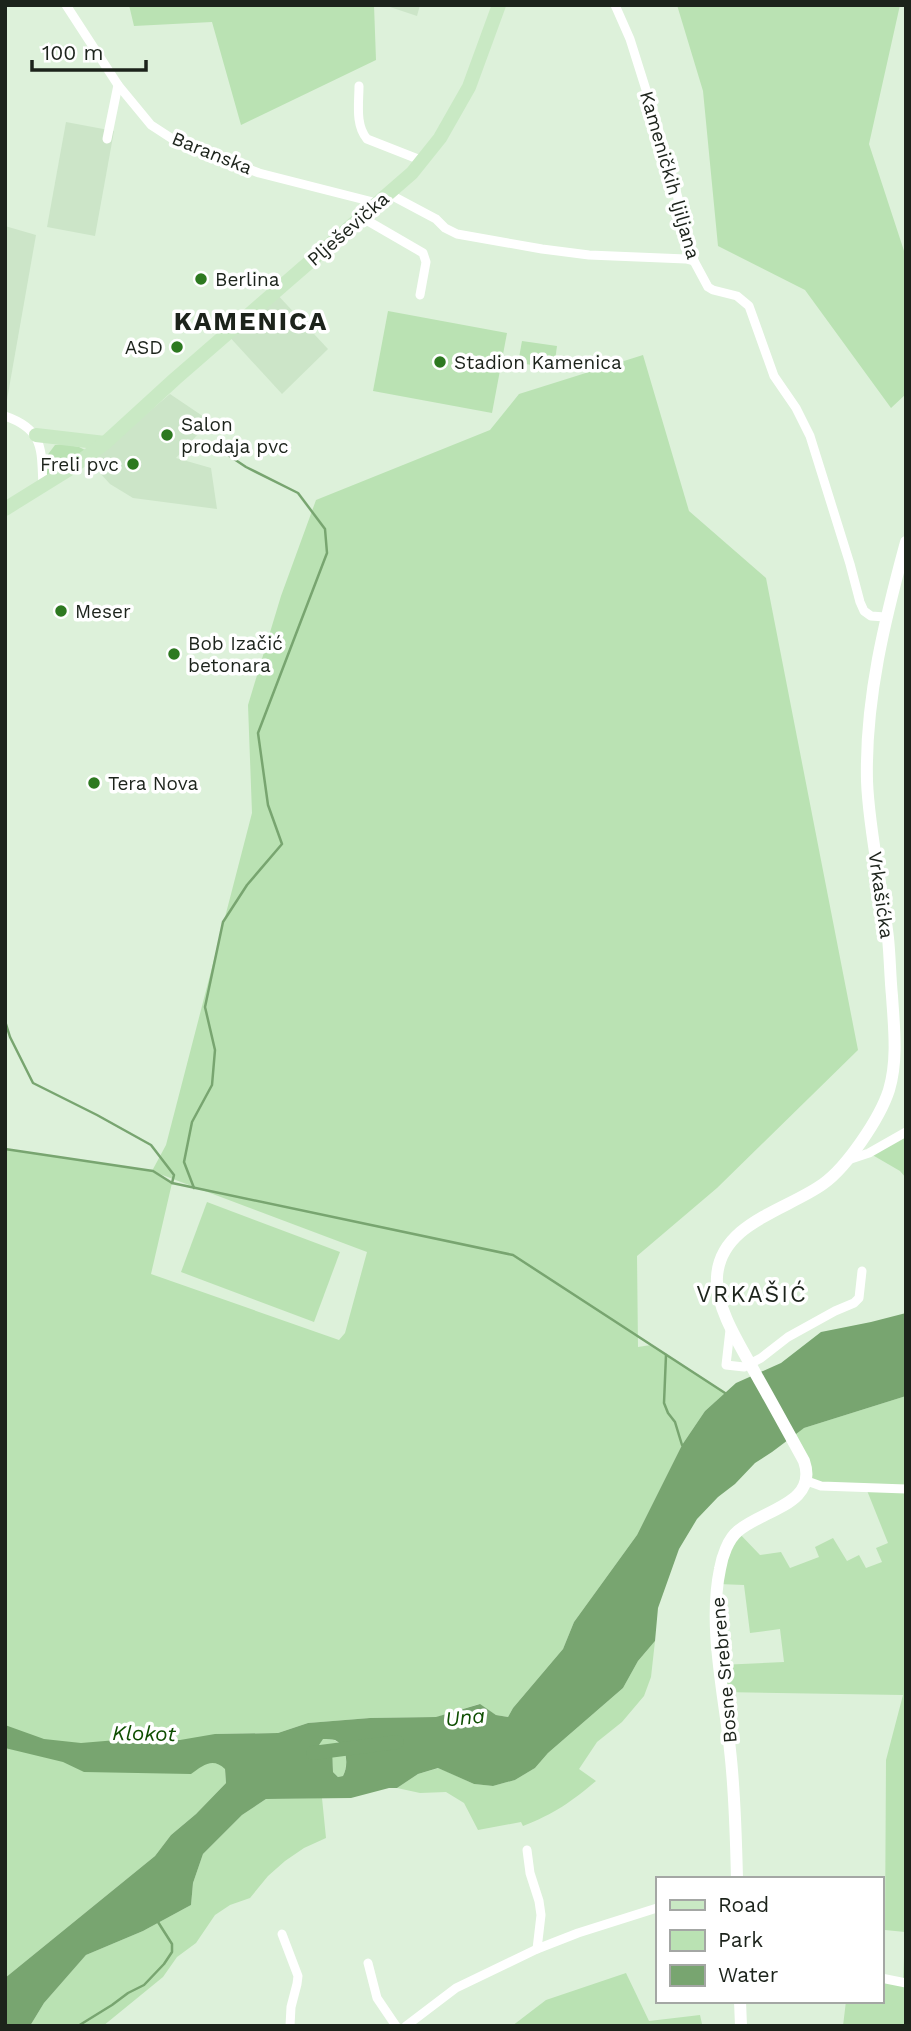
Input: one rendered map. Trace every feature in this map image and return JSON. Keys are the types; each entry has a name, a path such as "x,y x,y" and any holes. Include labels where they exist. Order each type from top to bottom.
{"main road":[{"name":"Plješevička","path":"5,509 104,443 383,199 423,160 440,138 469,87 499,5"},
{"path":"36,435 104,443"}],"street":[{"name":"Baranska","path":"66,5 118,85 151,125 171,138 197,149 259,173 383,199 436,219 457,234 589,255 694,261"},
{"name":"Kameničkih ljiljana","path":"615,5 630,39 694,261 708,287 737,296 749,306 775,376 810,436 860,603 864,611 871,616 885,617"},
{"path":"107,139 118,85"},
{"path":"359,86 360,126 363,135 367,139 423,160"},
{"path":"361,217 423,253 426,262 420,295"},
{"path":"5,416 15,419 36,435 40,447 43,486"},
{"name":"Vrkašićka","path":"807,1480 804,1461 730,1327 716,1279 719,1261 726,1247 753,1223 825,1183 847,1160 883,1107 893,1076 895,1037 888,938 869,806 868,732 885,617 906,542"},
{"path":"847,1160 869,1153 906,1132"},
{"path":"730,1327 726,1366 744,1367 761,1358 788,1337 854,1303 859,1298 862,1271"},
{"path":"807,1480 821,1486 906,1489"},
{"name":"Bosne Srebrene","path":"737,1877 731,1754 717,1637 716,1591 726,1549 737,1531 791,1500 804,1488 807,1480"},
{"path":"527,1850 541,1915 537,1949"},
{"path":"406,2026 456,1988 537,1949 578,1933 656,1909"},
{"path":"282,1934 298,1976 290,2026"},
{"path":"368,1963 377,1998 396,2026"},
{"path":"883,1978 906,1983"},
{"path":"740,2003 741,2026"}],"shaded area":[{"path":"384,5 420,5 417,16"},
{"path":"66,122 114,131 95,236 47,227"},
{"path":"5,226 36,235 5,411"},
{"path":"274,291 328,349 282,394 225,332"},
{"path":"170,394 210,421 176,458 211,468 217,509 133,498 110,484 90,462"}],"green space":[{"path":"129,5 374,5 376,60 241,125 212,22 134,26"},
{"path":"677,5 900,5 869,144 906,257 906,394 891,408 805,290 718,246 703,91"},
{"name":"Stadion Kamenica","path":"388,311 507,333 492,413 373,391"},
{"path":"522,341 557,346 554,368 518,363"},
{"path":"643,355 689,511 766,578 858,1050 717,1188 637,1256 638,1347 651,1345 725,1393 705,1411 682,1445 637,1535 574,1622 563,1649 508,1717 496,1715 479,1704 437,1717 370,1718 308,1723 278,1733 215,1734 220,1764 225,1768 226,1783 171,1835 155,1856 5,1978 5,1149 152,1171 166,1145 252,813 248,705 281,596 316,500 490,430 519,394","holes":["157,1173 367,1252 345,1333 339,1340 151,1274 172,1183"]},
{"path":"64,444 85,450 45,478 46,457 55,445"},
{"path":"906,1132 906,1178 900,1171 869,1153"},
{"path":"207,1202 340,1252 314,1322 181,1272"},
{"path":"906,1396 906,2026 843,2026 846,2003 883,2003 883,1978 903,1982 905,1932 885,1930 886,1760 903,1695 723,1692 720,1665 784,1662 780,1629 750,1633 744,1585 718,1584 737,1531 760,1555 781,1552 790,1568 819,1557 815,1547 833,1538 847,1561 859,1555 866,1568 882,1562 876,1548 888,1543 866,1488 807,1481 789,1435"},
{"path":"655,1641 651,1677 644,1696 622,1722 597,1742 579,1769 596,1781 553,1812 523,1826 521,1822 478,1830 464,1803 446,1792 420,1793 397,1788 418,1774 439,1768 474,1784 493,1786 515,1780 535,1768 548,1753 623,1688 638,1661"},
{"path":"322,1739 334,1740 342,1747 346,1761 343,1776 338,1777 333,1772 331,1749 318,1745"},
{"path":"322,1798 326,1838 285,1861 250,1898 230,1905 215,1915 196,1943 177,1957 163,1977 103,2026 30,2026 44,2003 86,1955 143,1931 191,1905 193,1883 203,1854 242,1815 266,1799"},
{"path":"626,1973 649,2021 700,2015 702,2024 512,2026 546,2000"}],"water":[{"path":"906,1313 906,1396 804,1428 755,1463 718,1497 697,1519 679,1549 658,1608 655,1641 638,1661 623,1688 548,1753 535,1768 515,1780 493,1786 474,1784 438,1768 418,1774 397,1788 351,1798 266,1799 242,1815 203,1854 193,1883 191,1905 143,1931 86,1955 44,2003 30,2026 5,2026 5,1978 155,1856 171,1835 226,1783 225,1769 216,1763 204,1765 191,1774 84,1772 63,1762 5,1748 5,1725 44,1739 81,1743 129,1739 180,1740 215,1734 278,1733 308,1723 436,1717 480,1704 496,1715 508,1717 563,1649 574,1622 637,1535 682,1445 705,1411 736,1383 781,1363 821,1332","holes":["323,1739 335,1740 342,1747 346,1761 343,1776 338,1777 333,1772 332,1749 319,1745"]}],"waterway":[{"path":"194,1188 184,1162 192,1122 212,1085 215,1050 205,1007 223,922 247,885 282,844 268,805 258,733 327,553 325,529 298,493 246,467 213,445"},
{"path":"5,1021 33,1083 151,1145 174,1175 172,1183"},
{"path":"5,1149 153,1171 172,1183 513,1255 725,1393"},
{"path":"666,1355 664,1403 675,1422 682,1445"},
{"name":"Una","path":"313,1753 397,1742"},
{"path":"78,2026 144,1985 164,1964 172,1952 172,1944 158,1922"}],"place":[{"name":"Berlina","path":"201,279"},
{"name":"ASD","path":"177,347"},
{"name":"Stadion Kamenica","path":"440,362"},
{"name":"Salon prodaja pvc","path":"167,435"},
{"name":"Freli pvc","path":"133,464"},
{"name":"Meser","path":"61,611"},
{"name":"Bob Izačić betonara","path":"174,654"},
{"name":"Tera Nova","path":"94,783"}],"district":[{"name":"KAMENICA","path":"251,321"},
{"name":"VRKAŠIĆ","path":"752,1294"}],"water label":[{"name":"Klokot","path":"144,1733"}]}
